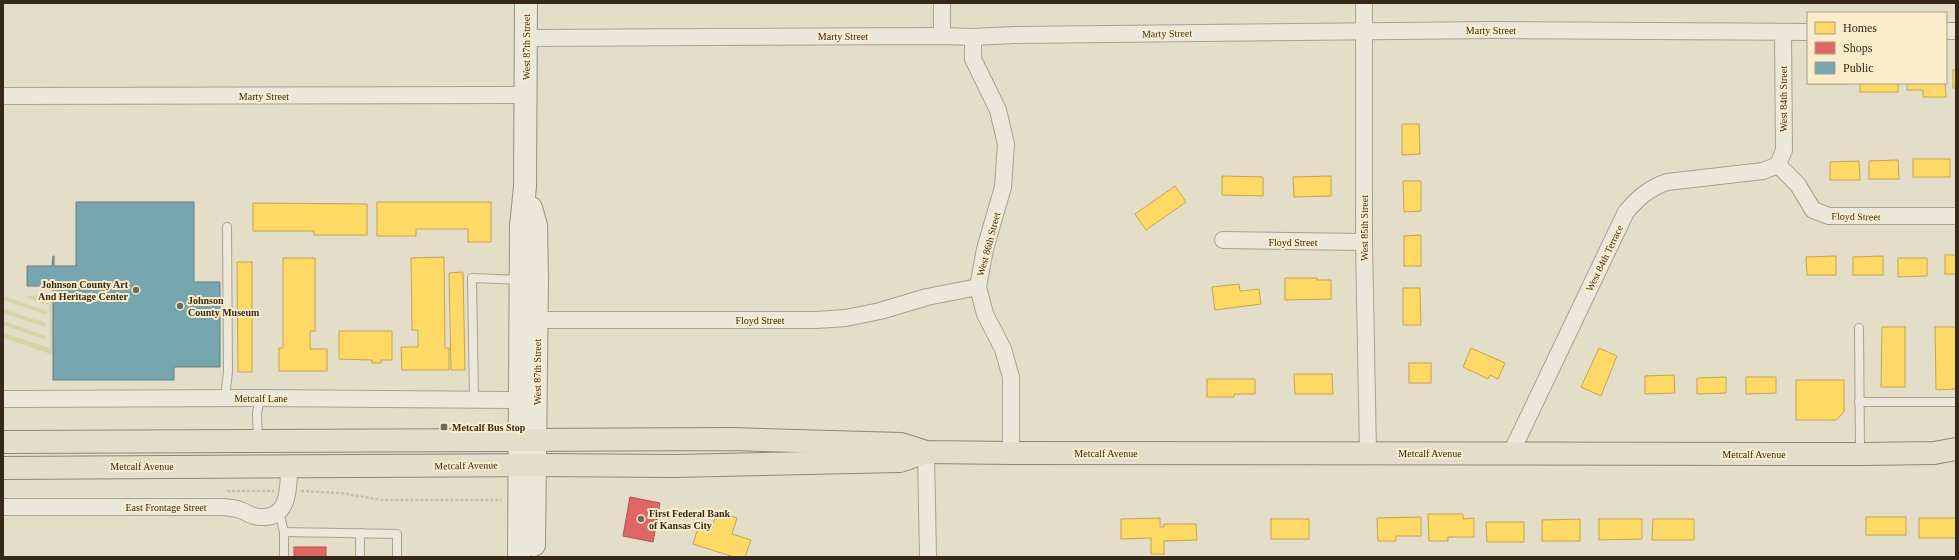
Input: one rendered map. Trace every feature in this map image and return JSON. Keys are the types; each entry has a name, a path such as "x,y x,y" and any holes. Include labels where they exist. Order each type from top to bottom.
{"main road":[{"name":"Metcalf Avenue","path":"3,442 732,439 901,444 926,452 1011,453 1860,454 1934,453 1956,449"},
{"name":"Metcalf Avenue","path":"3,468 527,465 675,466 900,462 926,452"},
{"name":"Metcalf Avenue","path":"1934,453 1956,458"}],"street":[{"name":"West 87th Street","path":"526,3 525,188 521,226 519,400 528,440"},
{"path":"942,3 942,36"},
{"name":"West 85th Street","path":"1364,3 1364,242 1368,453"},
{"name":"Marty Street","path":"526,38 973,37 1364,31 1617,30 1807,32"},
{"name":"West 84th Street","path":"1778,165 1784,150 1783,32"},
{"name":"West 86th Street","path":"973,37 973,59 998,110 1006,152 1003,187 985,249 978,287 985,314 1003,348 1011,377 1011,453"},
{"name":"Marty Street","path":"3,96 526,95"},
{"name":"Floyd Street","path":"1778,165 1798,185 1813,210 1830,216 1956,216"},
{"name":"West 84th Terrace","path":"1511,453 1626,212 1639,197 1654,186 1667,182 1764,171 1778,165"},
{"name":"West 87th Street","path":"525,188 536,225 537,320 527,465 534,557"},
{"name":"Floyd Street","path":"1223,240 1364,242"},
{"name":"Floyd Street","path":"537,320 816,320 846,318 880,311 927,297 978,287"},
{"name":"Metcalf Lane","path":"3,399 260,398 519,400"},
{"path":"926,452 928,557"},
{"name":"West 87th Street","path":"518,557 518,499 527,465"},
{"path":"279,512 289,491 289,467"},
{"name":"East Frontage Street","path":"3,506 224,507 240,510 253,516 270,518 279,512"}],"lane":[{"path":"225,398 228,371 227,228"},
{"path":"474,400 472,278 520,280"},
{"path":"1859,328 1860,454"},
{"path":"258,442 258,413 260,398"},
{"path":"1860,402 1956,402"},
{"path":"279,512 284,532 284,557"},
{"path":"284,532 397,534 397,557"},
{"path":"360,533 360,557"}],"path":[{"path":"298,491 341,493 382,500 432,501 518,499"}],"green space":[{"path":"53,293 53,355 3,338 3,333 50,348 49,305 25,297"},
{"path":"3,296 47,311 47,315 3,300"},
{"path":"3,309 46,323 46,327 3,313"},
{"path":"3,321 46,336 46,340 3,325"}],"building: Homes":[{"path":"1953,70 1956,70 1956,88 1953,88"},
{"path":"1860,84 1898,84 1898,92 1860,92"},
{"path":"1907,84 1945,84 1946,97 1923,97 1923,90 1907,90"},
{"path":"1402,124 1419,124 1420,154 1402,155"},
{"path":"1913,159 1950,159 1950,177 1913,177"},
{"path":"1898,160 1899,179 1869,179 1869,161"},
{"path":"1859,161 1860,180 1830,180 1830,162"},
{"path":"1222,176 1263,177 1263,196 1222,195"},
{"path":"1331,176 1331,196 1294,197 1293,177"},
{"path":"1403,181 1421,181 1421,211 1404,212"},
{"path":"1175,186 1186,202 1146,230 1135,214"},
{"path":"377,202 491,202 491,242 468,242 468,229 416,229 416,236 377,236"},
{"path":"253,203 367,204 367,235 314,235 314,231 253,231"},
{"path":"1421,235 1421,266 1404,266 1404,236"},
{"path":"1945,255 1956,255 1956,274 1945,274"},
{"path":"1836,256 1836,275 1807,275 1806,257"},
{"path":"1883,256 1883,275 1853,275 1853,257"},
{"path":"444,257 445,348 449,348 449,370 402,370 401,347 418,347 418,330 412,330 411,258"},
{"path":"283,258 315,258 315,331 310,331 310,349 327,349 327,371 279,371 279,348 283,348"},
{"path":"1898,258 1927,258 1927,276 1898,277"},
{"path":"237,262 252,262 252,372 238,372"},
{"path":"463,272 465,370 451,370 449,273"},
{"path":"1285,278 1317,278 1317,280 1331,280 1331,299 1285,300"},
{"path":"1239,284 1240,291 1259,289 1261,304 1215,310 1212,287"},
{"path":"1403,288 1420,288 1421,325 1403,325"},
{"path":"1882,327 1905,327 1905,387 1881,387"},
{"path":"1935,327 1956,327 1956,389 1936,390"},
{"path":"339,331 392,331 392,360 381,360 381,363 372,363 372,360 339,359"},
{"path":"1471,348 1505,363 1498,379 1490,375 1488,379 1463,367"},
{"path":"1599,348 1617,356 1601,396 1581,387"},
{"path":"1409,363 1431,363 1431,383 1409,383"},
{"path":"1294,374 1332,374 1333,394 1295,394"},
{"path":"1674,375 1675,393 1645,394 1645,376"},
{"path":"1726,377 1726,393 1697,394 1697,378"},
{"path":"1746,377 1776,377 1776,393 1746,394"},
{"path":"1207,379 1255,379 1255,394 1234,394 1234,397 1207,397"},
{"path":"1796,380 1844,380 1844,412 1836,420 1796,420"},
{"path":"717,511 737,518 732,534 751,540 745,557 734,557 693,544 699,524 712,528"},
{"path":"1428,514 1463,514 1463,519 1474,518 1474,537 1448,537 1448,541 1429,541"},
{"path":"1421,517 1421,536 1396,536 1396,541 1378,541 1377,518"},
{"path":"1866,517 1906,517 1906,535 1866,535"},
{"path":"1160,518 1160,527 1164,527 1164,524 1196,524 1197,540 1164,541 1164,554 1151,554 1151,538 1121,539 1121,519"},
{"path":"1919,518 1956,518 1956,538 1919,538"},
{"path":"1271,519 1309,519 1309,539 1271,539"},
{"path":"1580,519 1580,541 1542,541 1542,520"},
{"path":"1599,519 1642,519 1642,539 1599,540"},
{"path":"1653,519 1694,519 1694,540 1652,540"},
{"path":"1486,522 1524,522 1524,542 1487,542"}],"building: Shops":[{"name":"First Federal Bank of Kansas City","path":"630,497 660,503 653,542 623,536"},
{"path":"294,547 326,547 326,557 294,557"}],"building: Public":[{"name":"Johnson County Art And Heritage Center","path":"76,202 194,202 194,282 220,282 220,367 174,367 174,380 53,380 53,286 27,286 27,266 52,266 54,256 54,266 76,266"}],"place":[{"name":"Johnson County Art And Heritage Center","path":"136,290"},
{"name":"Johnson County Museum","path":"180,306"},
{"name":"Metcalf Bus Stop","path":"444,427"},
{"name":"First Federal Bank of Kansas City","path":"641,519"}]}
